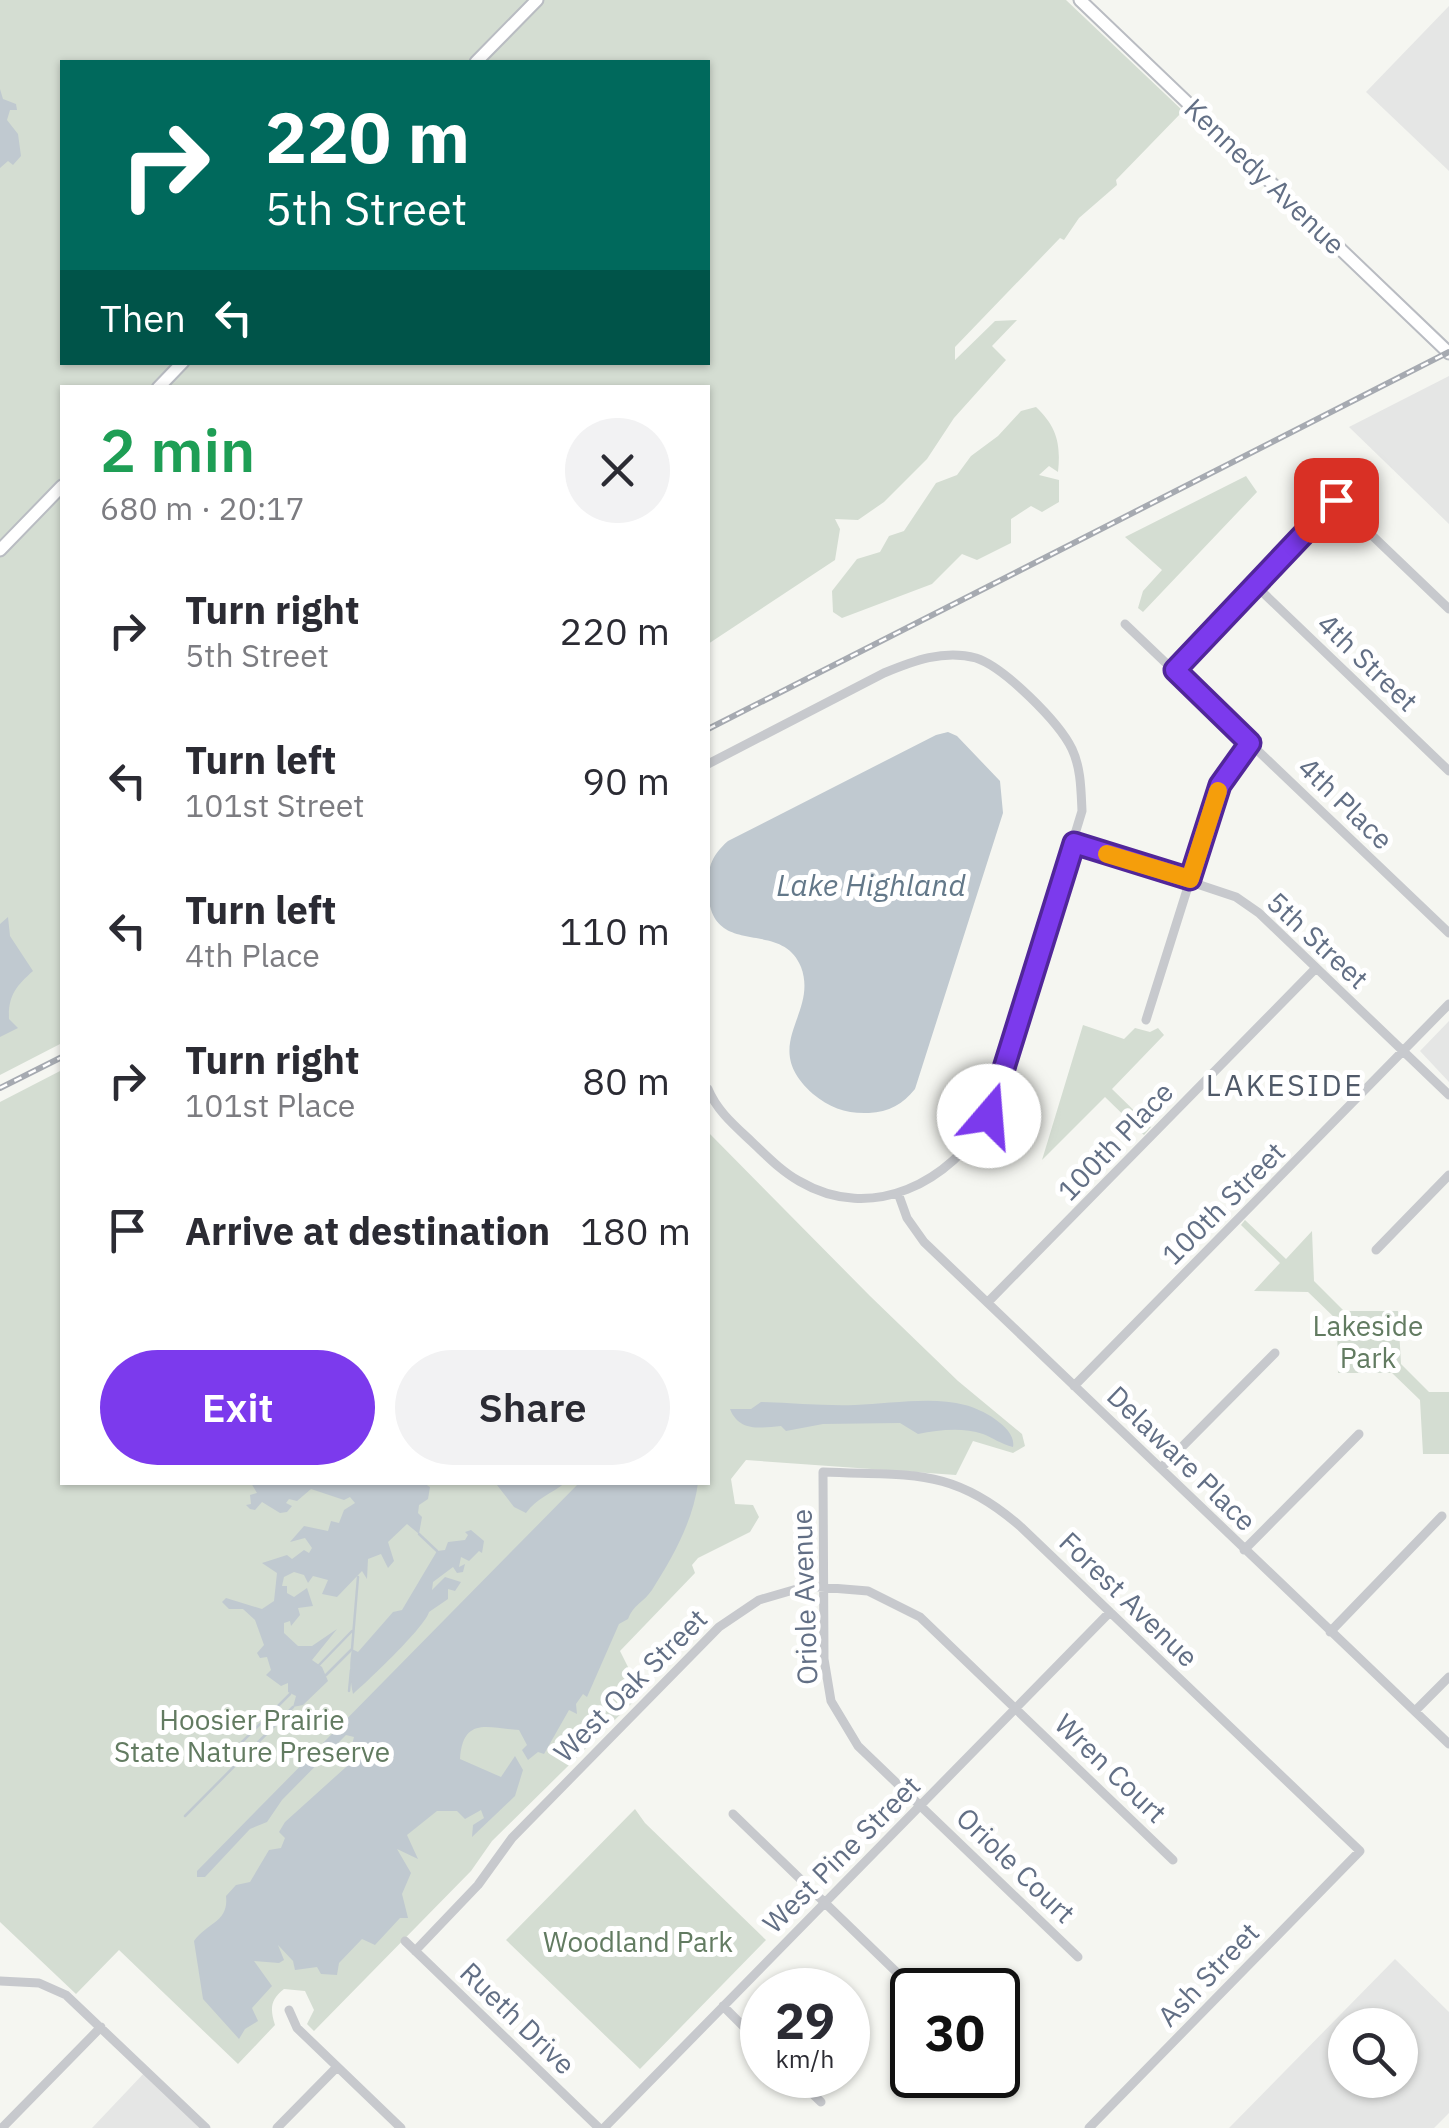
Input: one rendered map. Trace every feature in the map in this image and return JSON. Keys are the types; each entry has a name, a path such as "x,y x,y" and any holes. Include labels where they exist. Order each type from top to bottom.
{"street":[{"path":"478,60 537,0"},
{"name":"Kennedy Avenue","path":"1080,0 1449,353"},
{"path":"161,385 180,365"},
{"path":"0,550 60,488"},
{"path":"1175,670 1336,500 1449,609"},
{"name":"4th Street","path":"1255,585 1449,771"},
{"name":"4th Place","path":"1124,624 1449,933"},
{"path":"710,763 914,661 935,656 976,658 999,670 1071,745 1082,810 989,1116 971,1146 947,1168 898,1193 866,1197 825,1193 800,1182 723,1114 710,1092"},
{"path":"1146,1020 1220,785 1250,743"},
{"name":"5th Street","path":"1074,843 1190,879 1248,905 1449,1095"},
{"name":"100th Place","path":"988,1302 1316,968"},
{"name":"100th Street","path":"1074,1386 1449,1004"},
{"path":"1376,1250 1449,1175"},
{"name":"Delaware Place","path":"898,1193 907,1218 924,1242 1449,1744"},
{"path":"1161,1468 1275,1353"},
{"path":"1244,1550 1359,1434"},
{"name":"Oriole Avenue","path":"823,1472 824,1659 831,1701 858,1746 922,1804"},
{"name":"Forest Avenue","path":"823,1472 939,1478 968,1489 1011,1518 1360,1851"},
{"path":"1330,1632 1442,1516"},
{"name":"West Oak Street","path":"415,1951 473,1891 512,1838 718,1627 760,1600 797,1588 824,1585 886,1597 934,1628"},
{"name":"West Pine Street","path":"602,2128 1110,1612"},
{"name":"Wren Court","path":"934,1628 1173,1860"},
{"path":"1415,1711 1449,1677"},
{"name":"Oriole Court","path":"922,1804 1078,1958"},
{"path":"733,1814 893,1968"},
{"name":"Ash Street","path":"1089,2128 1360,1851"},
{"name":"Rueth Drive","path":"405,1941 602,2128"},
{"path":"0,1981 55,1988 206,2128"},
{"path":"722,2006 740,2024"},
{"path":"290,2010 297,2028 401,2128"},
{"path":"2,2128 101,2027"},
{"path":"277,2128 338,2067"},
{"path":"817,2098 821,2102"}],"shaded area":[{"path":"1449,6 1449,171 1366,92"},
{"path":"1449,376 1449,524 1349,427"},
{"path":"1449,1021 1449,1082 1420,1051"},
{"path":"1395,1959 1449,2012 1449,2113 1434,2128 1229,2128 1328,2027 1328,2098 1418,2098 1418,2008 1347,2008"},
{"path":"146,2071 206,2128 92,2128"}],"green space":[{"path":"0,0 1066,0 1183,111 1116,180 1117,185 1079,218 1064,240 1060,238 955,347 955,360 995,321 1017,320 992,346 1006,360 954,418 927,459 884,502 858,520 835,519 840,529 835,560 710,643 710,385 60,385 60,1044 0,1075"},
{"path":"1036,407 1053,429 1059,453 1058,472 1049,466 1039,475 1059,480 1059,502 1042,512 1031,506 1011,519 1011,543 977,560 962,554 932,584 842,618 833,612 832,591 857,559 880,552 889,536 904,531 936,483 957,475 971,456 998,436 1021,411"},
{"path":"1246,476 1257,492 1143,612 1138,608 1143,591 1162,570 1125,537"},
{"path":"1083,1025 1124,1039 1135,1028 1150,1032 1158,1028 1164,1035 1112,1089 1151,1127 1144,1135 1105,1097 1042,1160"},
{"name":"Hoosier Prairie State Nature Preserve","path":"60,1071 60,1485 710,1485 710,1134 958,1381 1022,1434 1025,1446 1013,1453 973,1441 956,1475 746,1460 731,1479 735,1504 753,1505 759,1517 750,1532 698,1558 692,1565 695,1573 620,1651 631,1673 643,1685 634,1694 635,1700 492,1841 471,1871 314,2031 307,2024 314,2010 305,1991 284,1989 272,2005 275,2025 238,2064 119,1950 76,1994 0,1922 0,1102"},
{"name":"Lakeside Park","path":"1245,1220 1286,1259 1312,1231 1314,1281 1344,1311 1398,1311 1401,1364 1429,1392 1449,1392 1449,1454 1423,1454 1420,1400 1392,1373 1338,1373 1337,1320 1308,1292 1254,1291 1280,1263 1241,1225"},
{"name":"Woodland Park","path":"635,1809 766,1940 640,2069 506,1940"}],"water":[{"path":"0,89 3,99 16,104 17,110 10,110 7,120 18,134 21,156 13,165 8,161 0,168"},
{"name":"Lake Highland","path":"948,732 957,736 1000,781 1003,813 915,1089 900,1103 883,1111 846,1111 813,1094 797,1076 790,1060 793,1030 803,1000 801,967 791,952 778,944 732,932 720,924 711,910 710,867 728,841"},
{"path":"8,917 10,936 33,971 18,987 10,1004 9,1019 18,1028 0,1037 0,924"},
{"path":"761,1402 952,1402 997,1420 1010,1433 1013,1447 967,1430 918,1434 900,1423 823,1424 786,1431 781,1426 751,1427 739,1422 730,1409 751,1409"},
{"path":"252,1485 430,1487 428,1499 419,1505 419,1534 407,1524 388,1542 394,1561 388,1568 381,1554 368,1559 367,1579 362,1571 337,1597 322,1594 328,1580 313,1576 308,1583 304,1575 294,1572 284,1577 282,1586 287,1586 287,1593 294,1597 307,1588 313,1606 298,1608 300,1615 291,1626 290,1621 284,1623 284,1633 298,1646 312,1646 337,1629 312,1660 322,1667 328,1681 303,1705 293,1707 296,1696 288,1692 288,1683 281,1686 266,1675 271,1670 267,1657 260,1658 257,1653 264,1645 255,1620 243,1609 229,1609 222,1602 226,1598 262,1609 274,1601 277,1573 262,1563 287,1555 292,1559 304,1550 309,1553 312,1548 305,1538 290,1542 304,1526 328,1531 331,1521 339,1523 344,1510 355,1503 350,1497 344,1500 311,1489 297,1501 289,1499 286,1503 292,1506 280,1513 262,1502 255,1510 250,1509 246,1505 251,1504 250,1495 257,1493"},
{"path":"497,1485 562,1485 526,1513 514,1507"},
{"path":"577,1485 698,1485 687,1525 667,1565 649,1594 619,1624 587,1697 583,1694 576,1704 577,1714 569,1710 544,1754 538,1752 528,1760 522,1750 527,1745 519,1730 488,1727 472,1730 466,1736 460,1759 501,1777 515,1756 523,1770 515,1796 472,1837 473,1825 484,1818 481,1810 465,1819 457,1811 437,1811 407,1835 418,1859 397,1849 411,1873 402,1894 408,1918 400,1918 375,1945 362,1939 339,1963 337,1975 321,1974 317,1967 295,1970 293,1961 278,1945 284,1960 254,1961 272,1986 252,2008 258,2021 245,2029 239,2039 203,1999 194,1941 221,1917 226,1896 236,1885 250,1882 269,1850 281,1848 285,1838 279,1832 285,1822 346,1767 354,1737 346,1735 282,1800 267,1822 250,1829 205,1877 197,1877 197,1871"},
{"path":"471,1530 484,1541 482,1553 479,1551 469,1561 461,1557 459,1567 465,1564 463,1572 457,1573 453,1567 433,1582 432,1590 445,1577 461,1582 455,1591 448,1589 448,1599 429,1612 407,1641 353,1694 352,1649 358,1652 393,1612 402,1610 437,1551 445,1550 448,1542 465,1540 465,1532"}],"waterway":[{"path":"419,1534 437,1551"},
{"path":"326,1675 352,1649 358,1577"},
{"path":"319,1665 352,1631"},
{"path":"349,1691 351,1670"},
{"path":"219,1765 290,1694"},
{"path":"185,1816 293,1707"}],"railway":[{"path":"710,728 1449,352"},
{"path":"0,1088 60,1058"}],"slow traffic":[{"path":"1107,854 1190,879 1218,791"}],"district":[{"name":"LAKESIDE","path":"1285,1084"}],"route":[{"path":"989,1116 1074,843 1190,879 1220,785 1234,760 1250,743 1175,670 1336,500"}]}
